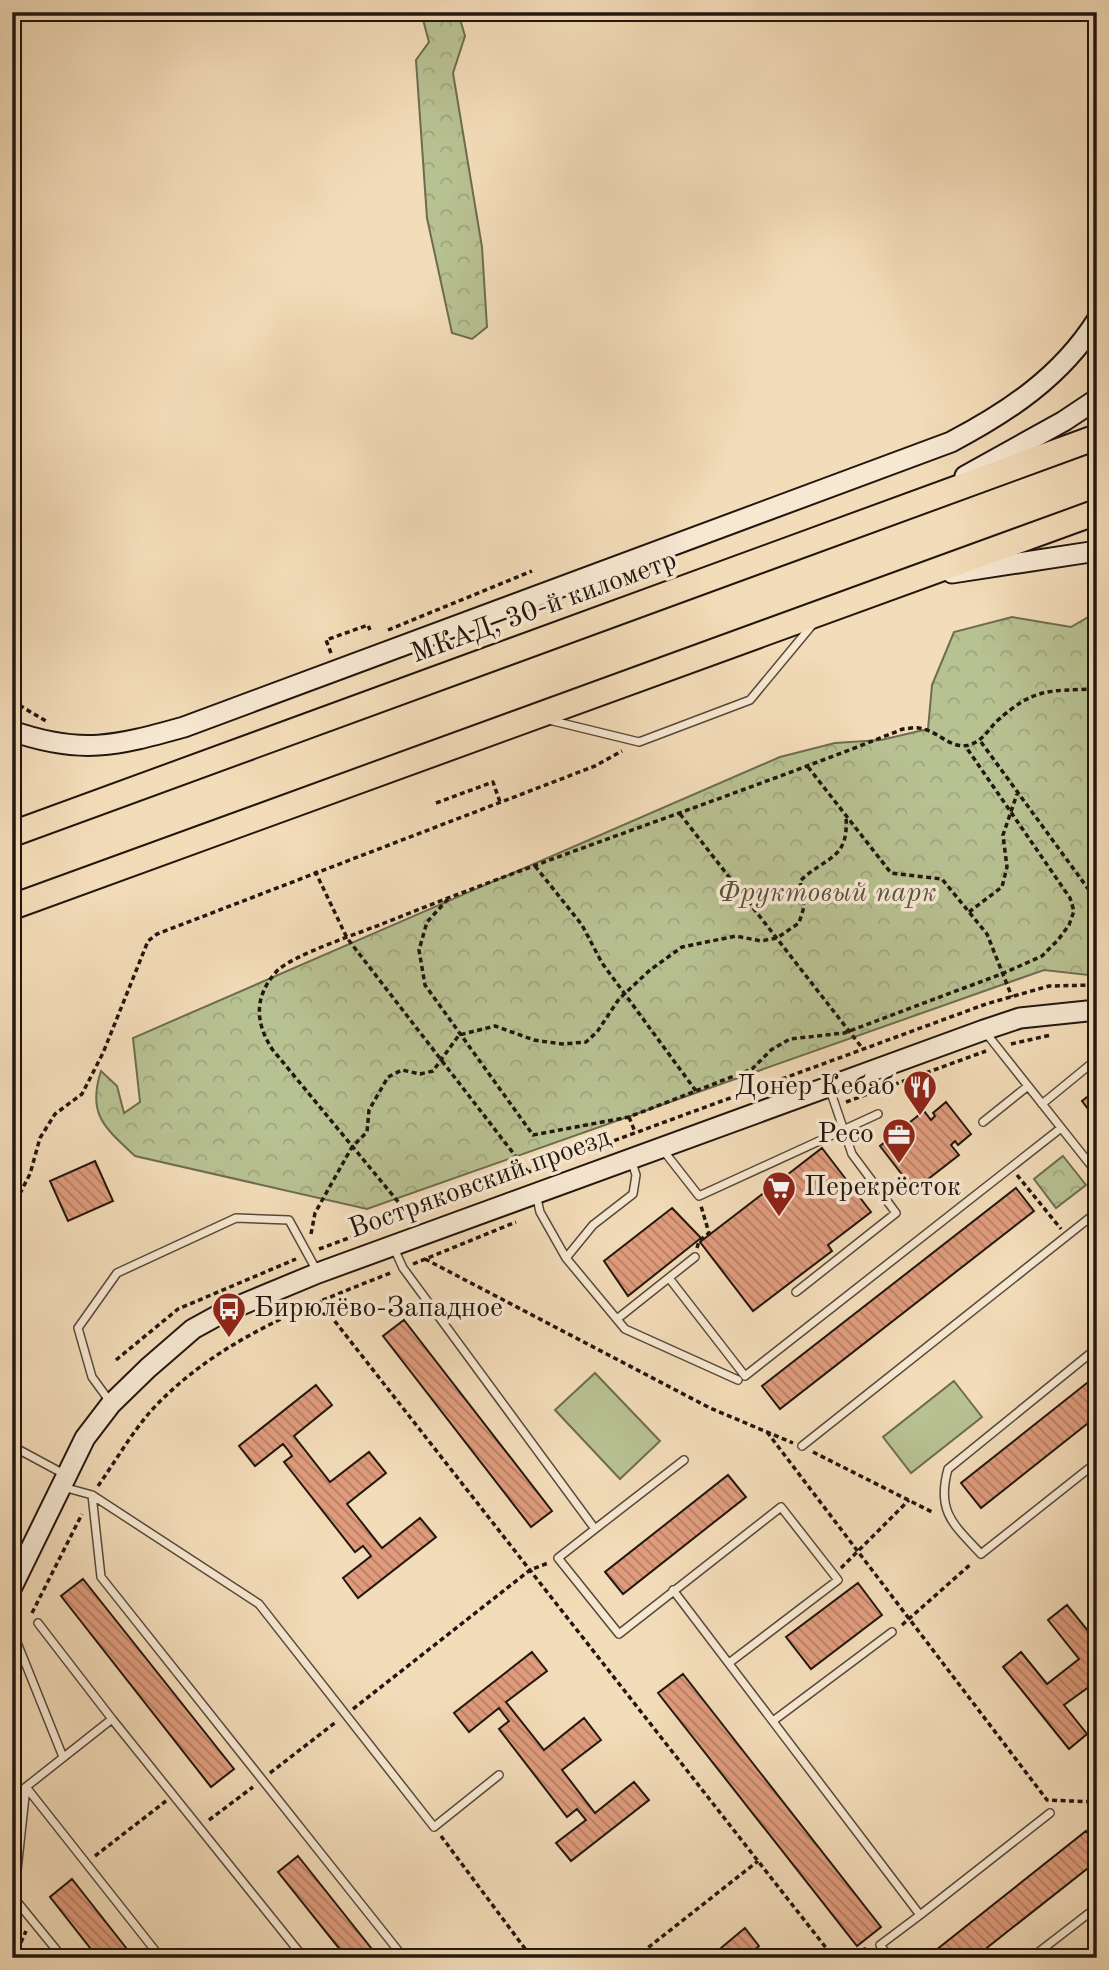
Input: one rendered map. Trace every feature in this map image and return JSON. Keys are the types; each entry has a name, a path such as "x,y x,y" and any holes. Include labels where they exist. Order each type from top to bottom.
{"highway":[{"name":"МКАД, 30-й километр","path":"12,834 1097,437"},
{"path":"12,907 1097,512"}],"street":[{"path":"12,731 62,746 99,747 184,727 951,442 990,421 1030,394 1060,367 1097,320"},
{"path":"893,512 1004,456 1097,399"},
{"path":"917,578 1097,551"},
{"path":"12,914 80,882"},
{"name":"Востряковский проезд","path":"12,1587 85,1438 111,1404 170,1346 193,1329 224,1312 392,1246 538,1203 631,1159 984,1030 1020,1018 1097,1010"},
{"path":"12,1568 29,1554"}],"lane":[{"path":"535,716 639,742 750,700 824,610"},
{"path":"984,1030 1097,1173"},
{"path":"1042,1104 1097,1059"},
{"path":"796,1292 896,1213 852,1154 829,1086"},
{"path":"983,1122 1028,1086"},
{"path":"662,1147 699,1196 878,1114"},
{"path":"669,1278 746,1376 1061,1128"},
{"path":"566,1258 593,1225 633,1194 636,1175 631,1159"},
{"path":"538,1203 566,1258 625,1329 738,1380"},
{"path":"803,1446 1097,1212"},
{"path":"111,1404 92,1377 78,1328 117,1273 236,1218 289,1220 318,1273"},
{"path":"392,1246 403,1268 595,1529"},
{"path":"617,1319 695,1257"},
{"path":"1097,1348 948,1469 943,1488 949,1520 981,1554 1097,1462"},
{"path":"12,1446 259,1604 434,1827 499,1775"},
{"path":"684,1460 558,1558 619,1634 781,1507 838,1580 729,1663"},
{"path":"92,1495 101,1577 404,1958"},
{"path":"673,1590 920,1915"},
{"path":"38,1623 304,1958"},
{"path":"773,1721 892,1632"},
{"path":"12,1639 18,1645 63,1757"},
{"path":"12,1798 112,1719"},
{"path":"26,1787 161,1958"},
{"path":"26,1787 14,1898 63,1958"},
{"path":"890,1958 880,1945 1050,1813"},
{"path":"1031,1958 1097,1907"}],"path":[{"path":"381,632 532,571"},
{"path":"331,653 326,640 368,625 370,630"},
{"path":"319,658 344,648"},
{"path":"409,1215 272,1049 261,1031 257,1016 263,992 277,971 347,938 449,897 911,728 927,730 956,746 966,747 980,741 989,729 1020,701 1041,691 1097,689"},
{"path":"12,701 53,725"},
{"path":"980,741 1097,901"},
{"path":"12,1209 30,1174 40,1138 55,1114 82,1094 103,1053 148,941 167,928 596,766 639,742"},
{"path":"449,897 427,922 419,950 425,985 533,1135 629,1117 752,1069 771,1050 789,1039 849,1031 1004,974 1042,956 1069,925 1073,911 1070,898 966,747"},
{"path":"808,767 891,873 942,879 987,934 1012,997"},
{"path":"436,803 493,782 500,802"},
{"path":"969,912 1002,887 1007,867 1003,835 1018,793"},
{"path":"680,814 863,1049"},
{"path":"308,1254 315,1213 352,1147 367,1132 369,1110 388,1077 402,1070 420,1074 433,1071 443,1062 459,1035 495,1026 534,1040 562,1044 586,1042 597,1032 626,993 682,947 725,937 761,941 777,938 799,923 804,907 800,881 812,869 833,859 847,838 846,817"},
{"path":"535,866 582,925 603,963 696,1091"},
{"path":"315,871 347,938 527,1172"},
{"path":"116,1360 178,1309 409,1215 1012,997 1049,986 1097,985"},
{"path":"835,1106 998,1047 1064,1031"},
{"path":"629,1117 635,1132"},
{"path":"1011,1167 1066,1236"},
{"path":"695,1257 699,1241 709,1233 699,1196"},
{"path":"34,1607 92,1495 149,1413 190,1374 228,1347 319,1301 425,1259 538,1203"},
{"path":"425,1259 710,1408 803,1446 949,1520"},
{"path":"319,1301 836,1958 880,1945"},
{"path":"766,1431 856,1553 1047,1800 1097,1802"},
{"path":"834,1575 909,1500"},
{"path":"892,1632 909,1620 981,1554"},
{"path":"345,1715 530,1570 558,1558"},
{"path":"86,1863 173,1795"},
{"path":"434,1827 532,1958"},
{"path":"635,1958 758,1861"},
{"path":"15,1958 32,1919"}],"green space":[{"path":"421,12 458,12 465,36 453,73 482,247 487,327 472,339 452,333 427,218 416,60 429,42"},
{"name":"Фруктовый парк","path":"1097,612 1097,976 1044,970 367,1209 135,1156 101,1119 96,1098 101,1071 117,1086 124,1113 140,1102 133,1038 780,757 835,743 881,740 928,729 932,685 954,632 1012,617 1071,627"},
{"path":"1063,1156 1086,1185 1056,1208 1034,1179"},
{"path":"595,1373 660,1441 620,1479 555,1410"},
{"path":"954,1381 982,1417 911,1473 883,1437"}],"building":[{"path":"1095,1091 1097,1094 1097,1121 1082,1101"},
{"path":"946,1102 971,1134 958,1145 955,1141 951,1145 959,1155 914,1190 880,1146 924,1111 931,1120 935,1116 933,1113"},
{"path":"822,1148 871,1212 828,1245 832,1251 753,1311 700,1242"},
{"path":"95,1161 113,1201 68,1221 50,1181"},
{"path":"1016,1188 1034,1211 780,1409 762,1386"},
{"path":"672,1208 701,1238 628,1296 604,1261"},
{"path":"404,1320 552,1511 531,1527 383,1336"},
{"path":"1097,1375 1097,1416 981,1508 961,1483"},
{"path":"316,1385 332,1405 294,1436 330,1482 369,1452 386,1473 347,1504 382,1548 420,1518 436,1537 358,1598 343,1578 371,1556 363,1546 355,1552 284,1462 292,1456 283,1444 255,1466 239,1446"},
{"path":"728,1475 746,1497 623,1594 605,1572"},
{"path":"83,1579 234,1769 211,1787 61,1596"},
{"path":"858,1583 882,1615 811,1669 786,1637"},
{"path":"1067,1605 1097,1642 1097,1681 1064,1705 1087,1734 1069,1749 1003,1667 1021,1652 1047,1684 1079,1659 1048,1620"},
{"path":"532,1652 547,1671 506,1702 544,1750 584,1718 601,1740 562,1770 595,1813 634,1782 649,1800 571,1861 556,1843 586,1820 577,1809 567,1817 499,1729 509,1721 499,1708 469,1732 454,1713"},
{"path":"683,1674 881,1927 857,1946 658,1693"},
{"path":"12,1752 19,1761 12,1767"},
{"path":"1086,1831 1097,1845 1097,1861 974,1958 926,1958"},
{"path":"298,1856 379,1958 347,1958 278,1872"},
{"path":"72,1879 134,1958 98,1958 50,1897"},
{"path":"745,1928 759,1946 745,1958 709,1958"}],"place":[{"name":"Донер Кебаб","path":"920,1117"},
{"name":"Ресо","path":"899,1165"},
{"name":"Перекрёсток","path":"779,1218"},
{"name":"Бирюлёво-Западное","path":"229,1339"}]}
